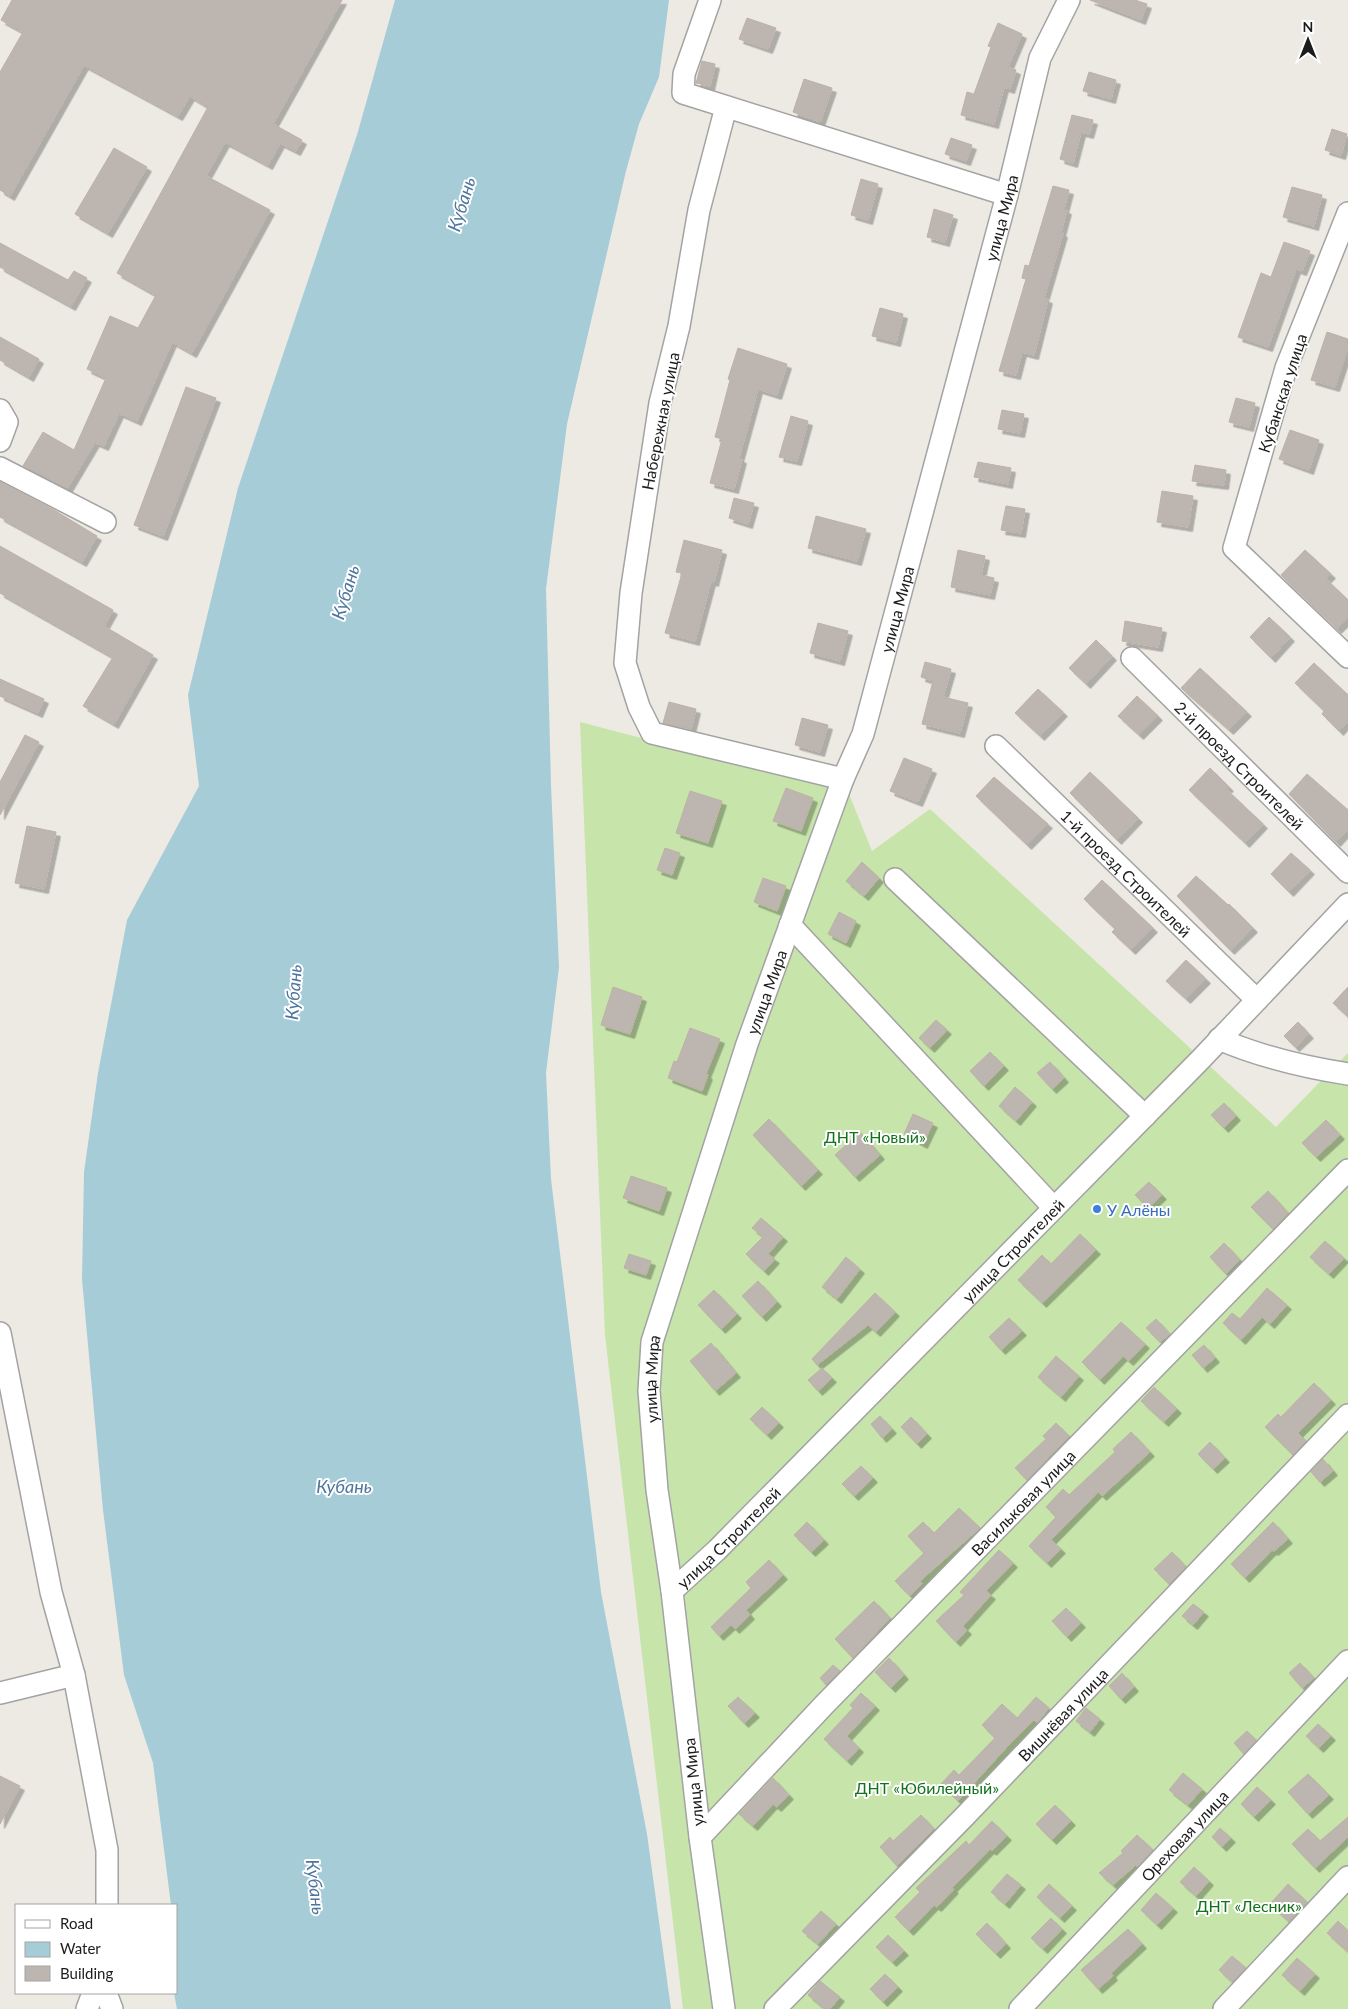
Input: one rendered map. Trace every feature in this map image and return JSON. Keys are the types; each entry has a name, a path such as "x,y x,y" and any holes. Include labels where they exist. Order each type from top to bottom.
{"street":[{"path":"710,0 684,74 683,93 1007,195"},
{"name":"улица Мира","path":"724,2009 700,1837 672,1591 657,1490 649,1391 652,1342 748,1044 843,779 863,734 1007,195 1040,58 1069,0"},
{"name":"Набережная улица","path":"726,107 700,210 679,326 660,403 631,593 624,663 639,707 652,734 843,779"},
{"name":"Кубанская улица","path":"1348,213 1286,368 1234,548 1348,657"},
{"path":"0,410 7,422 0,441"},
{"path":"0,468 105,522"},
{"name":"2-й проезд Строителей","path":"1132,658 1348,872"},
{"name":"1-й проезд Строителей","path":"996,746 1257,1000"},
{"path":"894,879 1145,1116"},
{"name":"улица Строителей","path":"672,1591 717,1550 1145,1116 1348,904"},
{"path":"790,925 1054,1208"},
{"path":"1219,1039 1254,1054 1314,1069 1348,1074"},
{"name":"Васильковая улица","path":"700,1837 824,1705 1348,1170"},
{"path":"0,1333 51,1592 74,1674 107,1850 107,1904"},
{"name":"Вишнёвая улица","path":"775,2009 972,1808 1348,1415"},
{"name":"Ореховая улица","path":"1020,2009 1348,1661"},
{"path":"0,1693 74,1674"},
{"path":"1224,2009 1348,1877"},
{"path":"87,2009 93,1994"},
{"path":"106,1994 112,2009"}],"green space":[{"path":"580,722 821,785 843,779 872,851 930,809 1276,1127 1348,1053 1348,2009 683,2009 605,1335"}],"water":[{"name":"Кубань","path":"395,0 669,0 659,77 639,124 626,171 567,424 546,589 551,785 559,967 546,1073 551,1179 601,1592 647,1834 671,2009 177,2009 174,1994 178,1994 178,1904 171,1904 153,1763 124,1675 103,1510 82,1279 84,1172 98,1073 127,920 199,786 188,695 238,488 357,135"}],"building":[{"path":"12,0 342,0 273,124 302,140 296,151 280,143 268,165 225,142 206,176 270,210 192,353 172,342 137,421 119,413 104,446 95,442 67,489 23,466 43,432 74,450 106,378 87,369 110,316 138,328 156,295 117,273 208,107 190,96 178,116 84,65 10,196 0,190 0,72 23,32 1,20"},
{"path":"1090,0 1135,0 1147,4 1141,20"},
{"path":"747,18 776,28 768,49 739,39"},
{"path":"998,23 1022,34 1008,67 1016,70 1010,89 1004,87 994,124 961,115 967,92 974,94 991,47 988,46"},
{"path":"702,61 715,64 710,86 696,83"},
{"path":"1089,72 1116,80 1111,99 1083,91"},
{"path":"804,79 832,88 820,122 793,112"},
{"path":"1072,115 1093,120 1089,134 1081,132 1073,163 1060,159"},
{"path":"1332,129 1347,134 1341,155 1325,150"},
{"path":"951,138 972,145 966,161 945,154"},
{"path":"114,148 147,167 108,233 75,214"},
{"path":"861,179 878,184 868,220 851,215"},
{"path":"1053,186 1069,190 1064,209 1067,210 1061,232 1063,233 1044,298 1048,299 1034,355 1022,352 1016,375 999,371 1026,279 1022,278 1025,265 1029,266"},
{"path":"1292,187 1322,195 1314,226 1283,217"},
{"path":"934,209 953,215 945,242 927,237"},
{"path":"1284,242 1310,251 1302,271 1296,269 1268,347 1238,337 1261,273 1271,277"},
{"path":"0,243 68,280 74,271 87,278 71,306 0,267"},
{"path":"880,308 903,314 896,342 872,336"},
{"path":"1327,332 1348,339 1348,348 1335,387 1311,380"},
{"path":"0,337 39,359 29,377 0,360"},
{"path":"738,348 787,364 777,395 758,389 739,458 742,459 734,489 710,483 722,439 715,437 730,380 728,379"},
{"path":"186,387 216,398 163,536 134,525"},
{"path":"1236,398 1255,403 1249,427 1229,422"},
{"path":"1002,410 1024,414 1020,433 998,429"},
{"path":"791,416 808,421 797,461 779,457"},
{"path":"1290,430 1319,440 1309,470 1279,459"},
{"path":"978,462 1011,468 1008,484 974,477"},
{"path":"1195,465 1226,470 1224,485 1192,481"},
{"path":"0,482 54,510 97,536 82,562 0,517"},
{"path":"1162,491 1193,496 1188,527 1157,522"},
{"path":"734,498 754,503 748,524 729,518"},
{"path":"1006,506 1025,509 1021,533 1001,530"},
{"path":"816,516 866,529 857,561 808,548"},
{"path":"684,540 722,550 714,582 711,581 695,641 665,633 682,573 676,572"},
{"path":"0,546 113,610 104,626 153,655 114,724 83,706 113,657 0,593"},
{"path":"958,550 985,556 981,575 994,578 990,595 951,587"},
{"path":"1305,550 1331,574 1326,579 1348,600 1348,618 1337,629 1281,575"},
{"path":"1269,617 1290,637 1271,658 1250,637"},
{"path":"1125,621 1162,628 1158,647 1122,641"},
{"path":"818,623 848,631 840,661 810,653"},
{"path":"1096,640 1112,656 1086,684 1069,668"},
{"path":"925,662 951,669 943,697 968,703 960,733 922,724 933,681 921,677"},
{"path":"1314,663 1348,695 1348,721 1339,731 1322,714 1324,711 1295,683"},
{"path":"1200,668 1247,712 1229,730 1181,688"},
{"path":"0,679 44,699 38,713 0,696"},
{"path":"1038,689 1063,712 1040,736 1015,713"},
{"path":"1137,696 1158,716 1139,735 1118,716"},
{"path":"669,702 696,709 691,729 663,723"},
{"path":"802,718 828,725 820,752 795,745"},
{"path":"25,735 39,742 0,815 0,782"},
{"path":"904,758 932,769 918,802 890,791"},
{"path":"1210,768 1229,787 1226,789 1263,824 1245,843 1189,790"},
{"path":"1090,772 1138,818 1117,840 1070,793"},
{"path":"1307,774 1348,810 1348,829 1336,842 1289,794"},
{"path":"994,777 1048,824 1027,845 976,796"},
{"path":"786,788 813,798 801,831 773,821"},
{"path":"690,791 722,801 708,843 676,833"},
{"path":"27,826 56,832 44,889 15,883"},
{"path":"665,848 680,853 672,875 657,870"},
{"path":"1291,853 1310,870 1289,892 1271,874"},
{"path":"862,862 879,878 864,896 846,881"},
{"path":"1196,876 1229,904 1253,928 1230,950 1177,896"},
{"path":"763,878 786,886 777,911 754,902"},
{"path":"1102,880 1153,928 1131,950 1112,932 1115,929 1084,899"},
{"path":"839,912 856,921 846,943 828,934"},
{"path":"1186,960 1206,979 1186,999 1166,981"},
{"path":"613,987 642,997 630,1034 601,1025"},
{"path":"1348,987 1348,1017 1333,1003"},
{"path":"936,1020 947,1030 930,1048 919,1038"},
{"path":"1298,1022 1309,1034 1295,1047 1284,1036"},
{"path":"690,1028 720,1039 706,1074 708,1075 702,1091 668,1078 674,1061 677,1062"},
{"path":"990,1052 1004,1066 984,1086 970,1071"},
{"path":"1050,1062 1064,1078 1052,1089 1037,1073"},
{"path":"1015,1087 1032,1102 1016,1121 999,1106"},
{"path":"1224,1103 1236,1116 1224,1128 1211,1115"},
{"path":"913,1114 933,1123 923,1144 904,1134"},
{"path":"769,1119 818,1170 801,1186 753,1135"},
{"path":"1326,1120 1340,1135 1316,1157 1302,1143"},
{"path":"860,1132 880,1155 855,1177 835,1155"},
{"path":"631,1176 667,1188 659,1211 623,1198"},
{"path":"1149,1182 1162,1195 1148,1208 1135,1195"},
{"path":"1268,1191 1288,1213 1273,1229 1251,1207"},
{"path":"761,1218 783,1237 768,1254 775,1259 764,1271 746,1254 763,1237 752,1228"},
{"path":"1080,1234 1096,1250 1042,1303 1018,1280 1042,1255 1051,1264"},
{"path":"1325,1241 1344,1258 1329,1274 1310,1257"},
{"path":"1224,1243 1240,1260 1226,1274 1210,1257"},
{"path":"629,1254 651,1261 646,1275 624,1268"},
{"path":"846,1257 860,1269 837,1299 822,1287"},
{"path":"758,1281 777,1302 762,1317 742,1296"},
{"path":"1267,1288 1287,1305 1270,1324 1262,1317 1241,1340 1223,1323 1232,1313 1240,1319"},
{"path":"714,1290 737,1314 721,1329 698,1305"},
{"path":"875,1293 895,1312 876,1332 868,1325 817,1365 812,1359"},
{"path":"1009,1318 1022,1331 1001,1350 989,1337"},
{"path":"1156,1319 1170,1334 1160,1342 1146,1328"},
{"path":"1121,1322 1145,1344 1129,1361 1123,1356 1100,1380 1082,1362"},
{"path":"711,1343 736,1373 715,1391 690,1361"},
{"path":"1204,1345 1215,1358 1203,1368 1192,1355"},
{"path":"1056,1356 1079,1376 1061,1397 1038,1377"},
{"path":"822,1368 832,1378 818,1391 808,1380"},
{"path":"1314,1383 1331,1400 1298,1433 1306,1441 1293,1455 1265,1427 1278,1414 1281,1417"},
{"path":"1154,1387 1177,1409 1164,1422 1141,1401"},
{"path":"762,1407 779,1423 767,1435 750,1419"},
{"path":"880,1416 892,1429 882,1438 871,1424"},
{"path":"911,1417 927,1434 917,1444 901,1427"},
{"path":"1056,1423 1069,1436 1027,1480 1015,1468 1046,1439 1043,1436"},
{"path":"1131,1432 1150,1452 1102,1496 1098,1492 1051,1540 1061,1549 1047,1563 1029,1546 1056,1517 1046,1507 1063,1489 1069,1495 1115,1452 1113,1449"},
{"path":"1210,1442 1225,1458 1213,1469 1198,1454"},
{"path":"1323,1459 1333,1471 1320,1482 1311,1472"},
{"path":"861,1466 873,1478 854,1496 842,1484"},
{"path":"959,1508 980,1528 920,1581 922,1584 910,1596 895,1581 924,1553 908,1536 923,1522 934,1533"},
{"path":"807,1522 824,1540 811,1552 794,1535"},
{"path":"1273,1522 1288,1539 1274,1551 1272,1550 1245,1578 1231,1564"},
{"path":"999,1550 1013,1563 986,1591 991,1595 963,1626 967,1630 956,1642 936,1621 964,1595 960,1592"},
{"path":"1172,1552 1186,1567 1169,1584 1154,1569"},
{"path":"769,1560 783,1575 746,1610 750,1615 735,1629 731,1625 719,1636 711,1627 751,1588 746,1582"},
{"path":"874,1601 890,1618 853,1658 835,1639"},
{"path":"1193,1604 1204,1612 1193,1625 1182,1616"},
{"path":"1066,1608 1081,1623 1067,1637 1052,1621"},
{"path":"889,1658 904,1675 891,1688 875,1672"},
{"path":"1300,1663 1314,1678 1302,1688 1289,1673"},
{"path":"833,1665 840,1671 826,1685 820,1678"},
{"path":"1122,1673 1134,1687 1121,1699 1109,1686"},
{"path":"861,1693 875,1706 847,1736 859,1748 847,1761 824,1739 853,1708 850,1705"},
{"path":"738,1697 755,1713 744,1723 728,1706"},
{"path":"1036,1697 1049,1708 1037,1723 1034,1720 1006,1748 958,1801 941,1784 954,1770 959,1775 995,1738 982,1725 1002,1704 1017,1718"},
{"path":"1086,1708 1100,1719 1090,1732 1076,1721"},
{"path":"1318,1724 1331,1736 1319,1748 1306,1736"},
{"path":"1247,1731 1256,1740 1244,1754 1234,1743"},
{"path":"1183,1773 1202,1789 1188,1805 1169,1790"},
{"path":"1308,1774 1329,1795 1308,1814 1288,1792"},
{"path":"0,1776 20,1786 0,1824"},
{"path":"773,1778 789,1795 777,1807 773,1804 753,1826 739,1814"},
{"path":"1257,1787 1271,1800 1254,1817 1241,1804"},
{"path":"1055,1805 1071,1821 1052,1840 1036,1824"},
{"path":"921,1815 934,1829 897,1866 880,1847 890,1837 893,1841"},
{"path":"1348,1817 1348,1837 1315,1868 1292,1844 1308,1829 1320,1841"},
{"path":"992,1821 1007,1836 992,1851 990,1849 952,1888 954,1889 937,1907 934,1905 909,1931 895,1917 920,1892 916,1888 966,1841 969,1845"},
{"path":"1220,1828 1231,1838 1222,1847 1212,1837"},
{"path":"1137,1835 1153,1850 1137,1867 1136,1865 1113,1885 1099,1873 1123,1853 1121,1851"},
{"path":"1194,1867 1209,1881 1196,1896 1180,1882"},
{"path":"1007,1874 1021,1885 1005,1904 991,1892"},
{"path":"1049,1884 1072,1906 1060,1918 1037,1897"},
{"path":"1288,1884 1307,1902 1289,1922 1270,1904"},
{"path":"1156,1893 1173,1908 1157,1925 1141,1910"},
{"path":"821,1911 836,1924 818,1944 802,1931"},
{"path":"1051,1918 1062,1929 1043,1949 1031,1938"},
{"path":"1338,1921 1348,1931 1348,1952 1327,1933"},
{"path":"987,1923 1006,1944 996,1954 976,1934"},
{"path":"1128,1929 1142,1944 1111,1973 1113,1976 1098,1989 1081,1970"},
{"path":"888,1935 904,1951 892,1962 876,1947"},
{"path":"1232,1956 1246,1968 1232,1982 1219,1970"},
{"path":"1297,1958 1315,1974 1300,1991 1282,1975"},
{"path":"885,1974 898,1987 883,2002 870,1989"},
{"path":"820,1981 840,1997 830,2009 825,2009 808,1995"}],"place":[{"name":"У Алёны","path":"1097,1209"}],"park label":[{"name":"ДНТ «Новый»","path":"875,1136"},
{"name":"ДНТ «Юбилейный»","path":"927,1787"},
{"name":"ДНТ «Лесник»","path":"1249,1905"}]}
